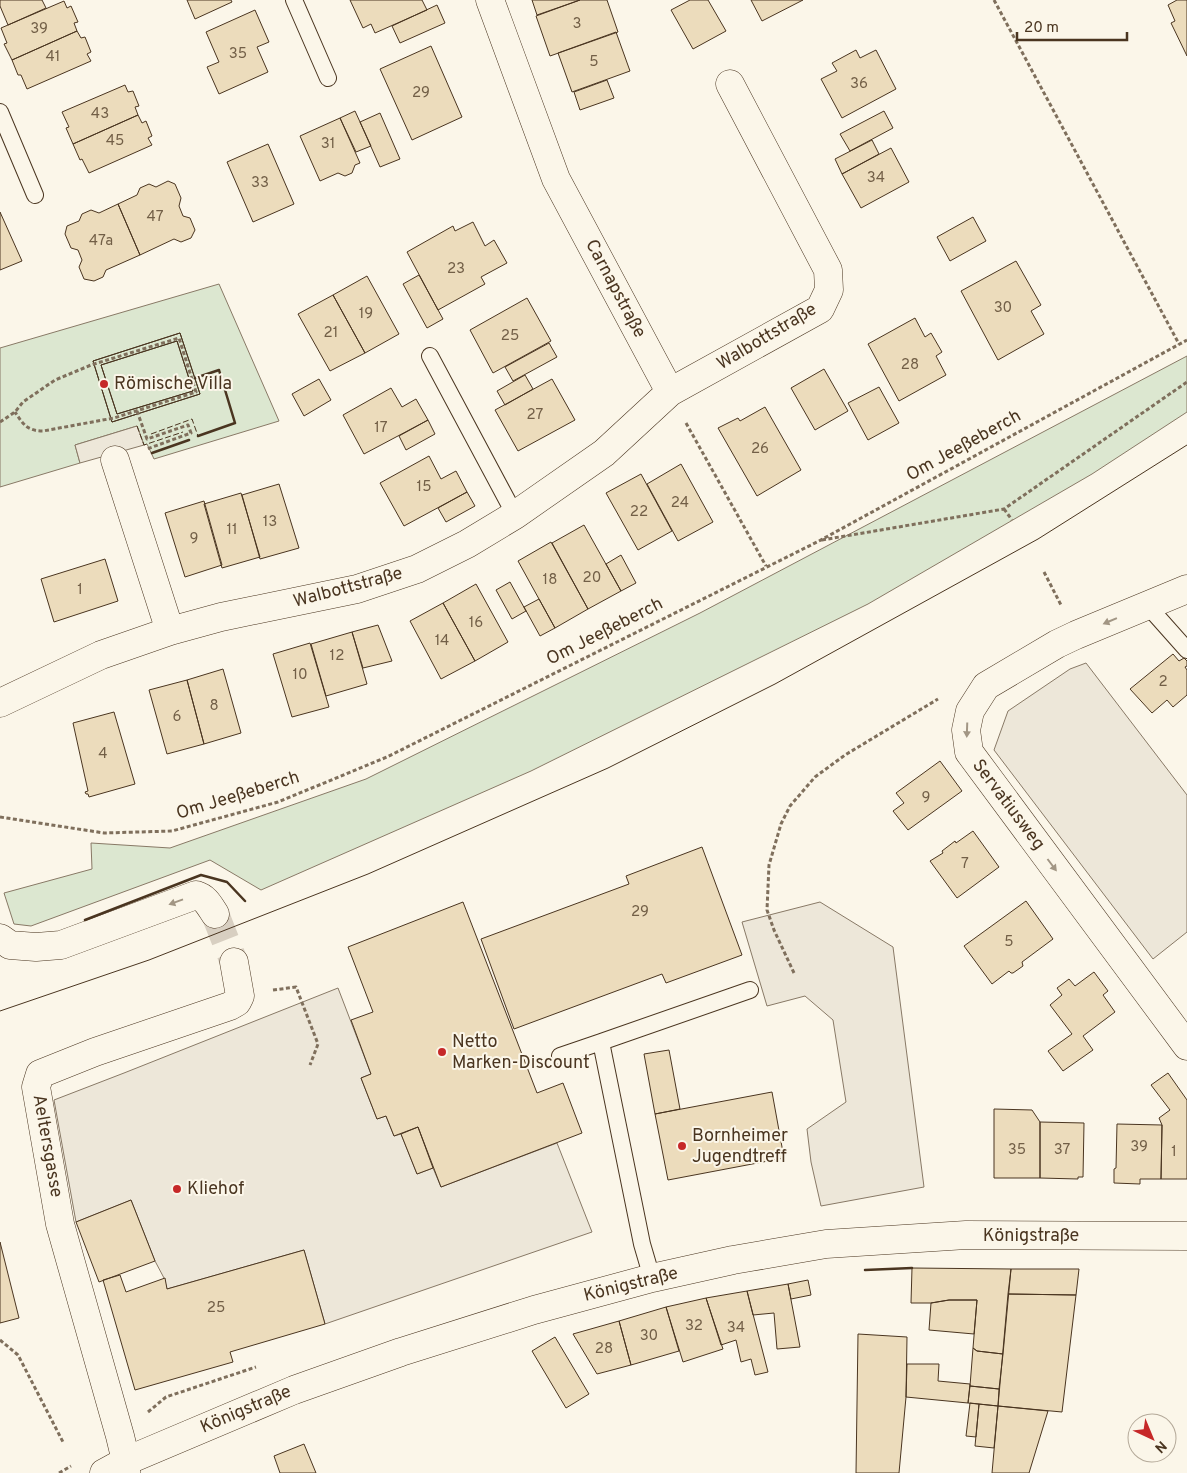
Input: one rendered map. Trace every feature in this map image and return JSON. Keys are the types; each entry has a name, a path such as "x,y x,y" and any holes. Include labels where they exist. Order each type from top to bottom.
{"street":[{"name":"Carnapstraße","path":"490,0 556,179 670,392"},
{"name":"Walbottstraße","path":"0,703 101,656 170,631 221,617 357,589 417,569 467,544 515,515 604,453 670,392 820,309 829,290 828,270 730,84"},
{"path":"115,460 170,631"},
{"name":"Servatiusweg","path":"1187,589 1064,641 986,686 970,711 966,730 969,752 1187,1046"},
{"path":"0,938 10,945 36,947 60,945 196,895 203,897 208,902 214,914"},
{"name":"Aeltersgasse","path":"119,1469 60,1224 36,1087 40,1074 95,1052 237,1002 240,996 234,962"},
{"name":"Königstraße","path":"119,1469 294,1390 401,1352 534,1310 652,1278 733,1260 826,1244 966,1236 1187,1236"}],"lane":[{"path":"294,0 328,78"},
{"path":"0,112 36,195"},
{"path":"430,356 515,515"},
{"path":"1147,605 1187,650"},
{"path":"560,1056 750,990"},
{"path":"602,1042 642,1244 652,1278"}],"path":[{"path":"994,0 1179,344"},
{"path":"0,422 15,412 23,402 56,380 91,365 179,338 196,392 114,418 43,431 33,431 25,426 15,412"},
{"name":"Om Jeeßeberch","path":"0,817 104,833 172,831 278,802 387,757 819,541 1187,340"},
{"path":"819,541 1004,509 1187,382"},
{"path":"670,392 766,566"},
{"path":"137,411 147,439 188,424 191,433 149,448"},
{"path":"1004,509 1012,520"},
{"path":"794,973 767,910 769,864 781,824 790,806 815,777 853,750 965,682 986,686"},
{"path":"298,992 318,1044 310,1065"},
{"path":"0,1340 18,1355 63,1442"}],"green space":[{"path":"219,284 279,421 154,459 147,444 144,445 137,426 75,445 80,463 0,487 0,348"},
{"path":"1187,356 1187,412 1092,474 868,604 531,771 261,890 210,860 31,926 14,924 4,893 92,869 91,843 170,848 366,779 700,613"}],"shaded area":[{"path":"137,426 144,445 80,463 75,445"},
{"path":"1086,663 1187,795 1187,932 1153,959 994,750 1008,711 1070,669"},
{"path":"820,902 893,947 924,1187 821,1206 811,1162 807,1129 846,1102 833,1020 805,996 767,1006 742,922"},
{"path":"338,988 371,1074 361,1078 377,1119 386,1116 394,1136 401,1134 417,1174 433,1168 441,1187 557,1143 592,1232 325,1324 304,1250 167,1289 131,1200 76,1222 54,1100"}],"building":[{"path":"0,0 42,0 46,8 8,25 0,6"},
{"path":"187,0 231,0 232,2 195,19"},
{"path":"350,0 422,0 427,10 375,33 371,24 363,28"},
{"path":"532,0 580,0 537,15"},
{"path":"580,0 607,0 618,32 550,56 536,16"},
{"path":"690,0 708,0 726,31 693,49 671,10"},
{"path":"751,0 803,0 762,21"},
{"path":"1177,0 1187,0 1187,56 1171,23 1175,21 1168,5"},
{"path":"64,1 67,8 71,6 78,22 74,23 77,31 12,60 4,44 7,43 1,28"},
{"path":"437,5 445,23 400,43 392,26"},
{"path":"255,10 269,42 257,47 268,72 219,94 207,67 219,62 206,32"},
{"path":"77,31 81,38 85,37 91,52 87,54 91,61 27,89 21,75 18,75 12,60"},
{"path":"616,32 630,71 572,92 558,53"},
{"path":"431,46 462,117 412,140 380,69"},
{"path":"856,50 860,58 876,50 896,89 842,118 821,79 837,71 832,63"},
{"path":"607,80 614,98 580,110 574,92"},
{"path":"125,85 128,92 133,91 139,106 135,107 138,115 73,144 66,128 69,127 62,112"},
{"path":"355,111 371,146 356,152 340,118"},
{"path":"884,111 893,128 850,151 840,134"},
{"path":"380,113 400,159 380,167 360,122"},
{"path":"138,115 142,123 146,121 152,136 148,138 152,145 89,173 82,159 80,160 73,144"},
{"path":"340,118 360,163 355,165 352,173 345,176 338,173 320,181 300,136"},
{"path":"872,140 879,154 842,174 835,159"},
{"path":"268,144 294,204 253,222 227,162"},
{"path":"891,148 909,182 861,208 842,174"},
{"path":"168,181 175,184 181,198 179,206 183,216 190,218 195,230 191,238 181,242 174,239 140,255 118,204 137,195 140,188 149,184 156,187"},
{"path":"118,204 140,255 106,270 103,277 94,281 84,279 79,267 82,260 78,250 71,248 65,234 67,226 79,221 82,214 91,210 99,213"},
{"path":"0,212 22,261 0,270"},
{"path":"973,217 986,241 950,261 937,237"},
{"path":"473,222 485,246 494,240 507,263 481,277 485,284 438,310 407,252 453,226 455,231"},
{"path":"1016,261 1041,305 1031,311 1044,334 998,360 961,291"},
{"path":"419,275 443,319 427,328 403,284"},
{"path":"367,276 399,334 365,353 333,295"},
{"path":"333,295 365,353 330,371 298,314"},
{"path":"527,298 551,341 493,373 470,330"},
{"path":"915,318 925,337 931,333 942,352 936,356 946,375 899,401 868,344"},
{"name":"Römische Villa","path":"180,333 200,394 112,422 93,361","holes":["177,341 193,391 117,414 101,365"]},
{"path":"180,333 200,394 112,422 93,361"},
{"path":"177,341 193,391 117,414 101,365"},
{"path":"549,343 557,357 513,381 505,367"},
{"path":"824,369 848,411 815,430 791,388"},
{"path":"525,375 533,389 505,405 497,391"},
{"path":"319,379 331,400 304,416 292,394"},
{"path":"552,379 575,420 518,451 495,410"},
{"path":"879,387 899,423 868,440 848,403"},
{"path":"391,388 402,407 416,399 428,420 364,454 343,415"},
{"path":"765,407 801,470 757,496 718,428 738,418 740,421"},
{"path":"428,420 435,434 406,450 399,436"},
{"path":"429,456 441,479 456,471 467,492 404,526 380,483"},
{"path":"681,464 713,522 678,541 647,484"},
{"path":"641,474 672,531 638,550 606,493"},
{"path":"279,484 299,548 260,559 242,495"},
{"path":"467,492 475,506 446,522 438,508"},
{"path":"241,493 260,557 222,568 204,504"},
{"path":"204,501 222,565 185,577 165,513"},
{"path":"584,525 621,591 588,609 552,543"},
{"path":"551,542 588,609 555,628 518,561"},
{"path":"621,555 636,583 621,591 606,564"},
{"path":"105,559 118,601 54,622 41,579"},
{"path":"510,582 526,611 512,619 496,590"},
{"path":"476,584 508,642 475,661 443,603"},
{"path":"539,599 555,628 540,636 524,607"},
{"path":"443,603 475,661 441,679 410,621"},
{"path":"378,625 392,661 363,668 352,632"},
{"path":"352,632 367,684 326,696 311,644"},
{"path":"310,643 329,707 292,717 273,654"},
{"path":"1173,654 1179,661 1184,658 1187,661 1187,666 1185,667 1187,670 1187,695 1173,707 1167,700 1152,713 1130,689"},
{"path":"223,669 241,733 204,744 187,680"},
{"path":"187,680 204,744 167,754 149,690"},
{"path":"114,712 135,784 89,797 85,792 88,791 73,723"},
{"path":"940,761 962,791 908,830 893,811 904,803 896,793"},
{"path":"973,831 999,867 957,898 930,861 943,853 942,851 955,841 956,843"},
{"path":"702,847 742,955 666,983 662,974 514,1029 481,939 629,884 626,876"},
{"path":"1026,901 1053,939 1022,962 1023,966 1013,973 1009,971 992,984 964,946"},
{"name":"Netto Marken-Discount","path":"463,902 537,1093 563,1083 582,1133 441,1187 418,1127 394,1136 386,1116 377,1119 361,1078 371,1074 351,1020 373,1012 348,947"},
{"path":"1094,972 1108,991 1103,995 1115,1012 1083,1036 1093,1050 1063,1071 1048,1051 1072,1034 1050,1005 1062,995 1057,988 1069,979 1075,986"},
{"path":"669,1050 680,1109 655,1114 644,1054"},
{"path":"1168,1073 1187,1100 1187,1179 1161,1179 1162,1125 1159,1118 1170,1110 1151,1085"},
{"path":"772,1092 784,1158 668,1180 655,1114"},
{"path":"994,1109 1032,1110 1040,1122 1040,1178 994,1178"},
{"path":"1040,1122 1084,1123 1083,1177 1078,1177 1078,1179 1040,1178"},
{"path":"1117,1124 1162,1125 1161,1179 1140,1179 1140,1184 1114,1183"},
{"path":"418,1127 433,1168 417,1174 401,1134"},
{"path":"131,1200 155,1261 99,1282 76,1222"},
{"path":"0,1242 19,1318 0,1323"},
{"path":"304,1250 325,1324 230,1352 233,1362 135,1390 103,1280 120,1275 126,1292 165,1278 167,1289"},
{"path":"912,1268 1011,1269 1003,1354 977,1351 973,1348 977,1300 911,1303"},
{"path":"1011,1269 1079,1269 1076,1295 1008,1294"},
{"path":"808,1280 811,1295 791,1299 788,1284"},
{"path":"788,1284 800,1347 777,1349 774,1313 753,1315 747,1291"},
{"path":"747,1291 768,1372 755,1375 751,1359 741,1362 736,1340 721,1345 706,1298"},
{"path":"1008,1294 1076,1295 1062,1412 998,1406"},
{"path":"706,1298 723,1349 683,1362 666,1307"},
{"path":"949,1300 977,1300 974,1334 929,1330 931,1303"},
{"path":"666,1307 679,1351 631,1365 619,1321"},
{"path":"619,1321 631,1365 597,1374 573,1334"},
{"path":"858,1334 907,1337 906,1397 899,1473 856,1473"},
{"path":"555,1337 589,1394 566,1408 532,1351"},
{"path":"973,1348 977,1351 1003,1354 999,1389 970,1386"},
{"path":"907,1364 939,1364 938,1381 970,1384 968,1403 906,1397"},
{"path":"970,1386 999,1389 998,1406 968,1403"},
{"path":"970,1403 979,1404 976,1437 966,1436"},
{"path":"979,1404 998,1406 994,1448 975,1446"},
{"path":"998,1406 1048,1411 1029,1473 992,1473"},
{"path":"304,1444 316,1473 280,1473 274,1456"}],"tunnel":[{"path":"215,914 234,962"}],"tram line":[{"path":"0,1011 149,960 368,874 608,768 775,684 1038,539 1187,445"}],"fence":[{"path":"151,434 192,419 198,436"},
{"path":"137,426 144,445 183,432"}],"wall":[{"path":"195,378 219,370 235,423 198,436"},
{"path":"152,453 189,440"},
{"path":"85,920 201,875 227,882 245,901"},
{"path":"865,1270 912,1268"}],"place":[{"name":"Römische Villa","path":"104,384"},
{"name":"Netto Marken-Discount","path":"442,1052"},
{"name":"Bornheimer Jugendtreff","path":"682,1146"},
{"name":"Kliehof","path":"177,1189"}]}
